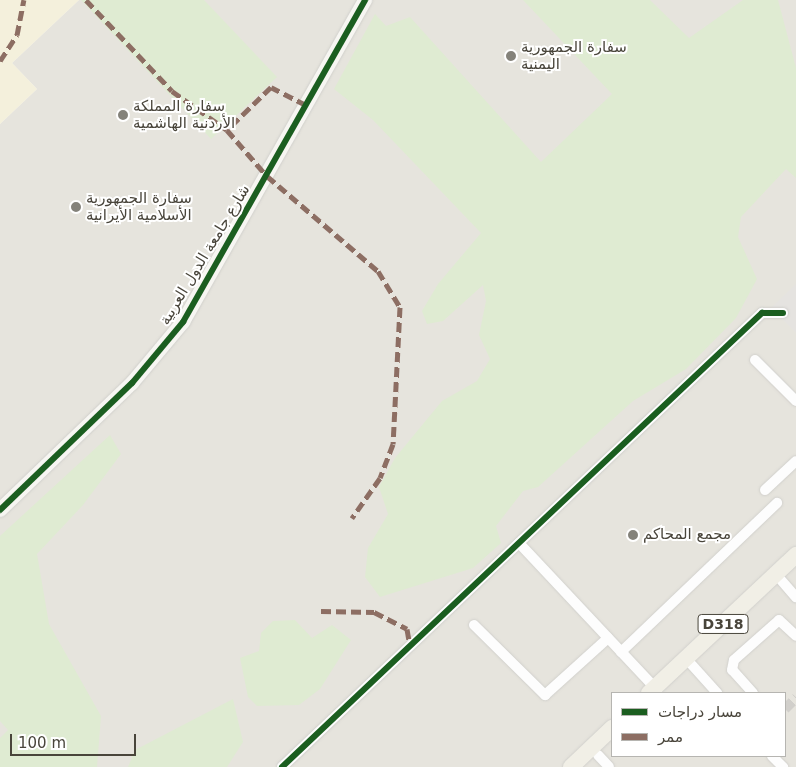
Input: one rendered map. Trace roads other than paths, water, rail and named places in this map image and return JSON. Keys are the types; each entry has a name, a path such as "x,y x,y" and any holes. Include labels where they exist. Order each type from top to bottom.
{"main road":[{"path":"749,598 781,580 796,556"},
{"name":"D318","path":"658,689 749,598 796,556"},
{"name":"D318","path":"692,665 796,567"},
{"path":"658,689 692,665 711,635"},
{"path":"571,767 611,729"},
{"path":"604,761 611,739"},
{"path":"586,767 604,761 611,744"},
{"path":"580,767 604,761"}],"street":[{"name":"شارع جامعة الدول العربية","path":"0,510 132,383 183,322 366,0"},
{"path":"282,767 762,313 783,312"},
{"path":"755,360 796,401"},
{"path":"765,490 796,461"},
{"path":"621,652 777,503"},
{"path":"519,543 658,689"},
{"path":"781,580 796,597"},
{"path":"752,692 732,670 734,660 779,620 796,636"},
{"path":"474,625 545,695 608,638"},
{"path":"692,665 716,692"},
{"path":"773,757 783,767"}],"tunnel":[{"path":"786,708 796,698"}],"place":[{"name":"سفارة الجمهورية اليمنية","path":"511,56"},
{"name":"سفارة المملكة الأردنية الهاشمية","path":"123,115"},
{"name":"سفارة الجمهورية الأسلامية الأيرانية","path":"76,207"},
{"name":"مجمع المحاكم","path":"633,535"}]}
